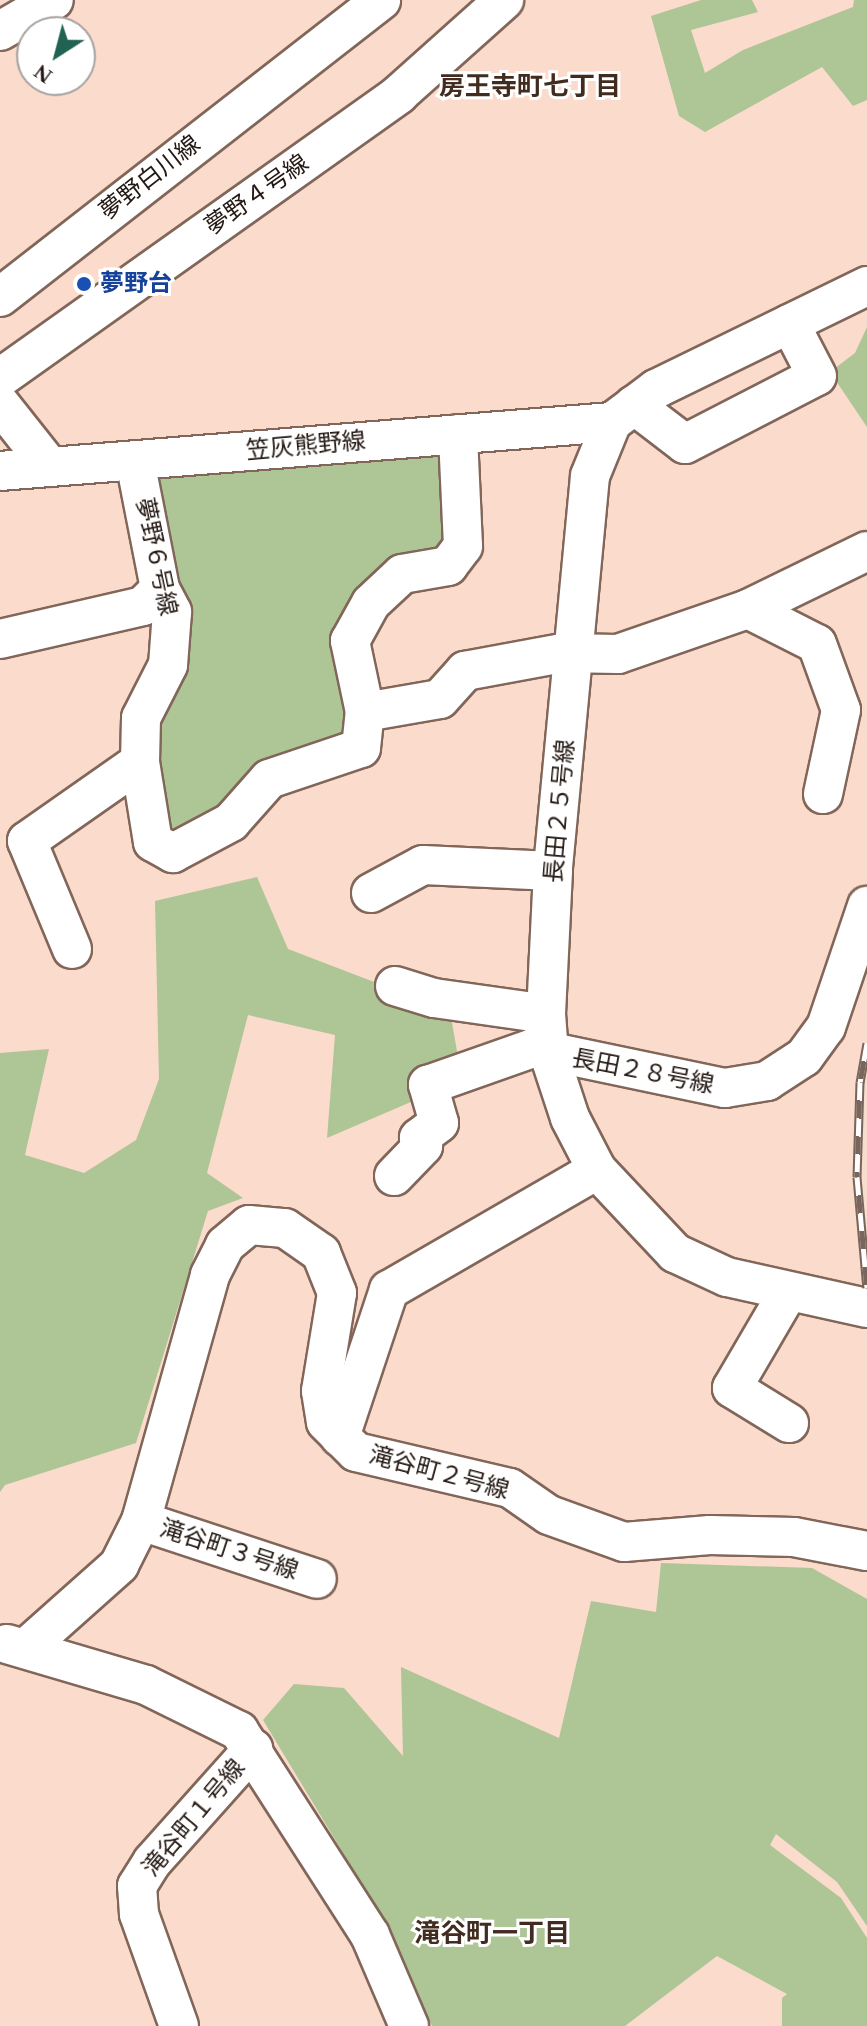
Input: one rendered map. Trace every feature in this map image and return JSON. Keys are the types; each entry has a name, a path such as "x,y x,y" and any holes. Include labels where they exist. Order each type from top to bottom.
{"street":[{"path":"0,31 54,0"},
{"name":"夢野白川線","path":"301,59 349,0"},
{"name":"夢野白川線","path":"0,297 301,59 381,0"},
{"name":"夢野４号線","path":"0,378 399,94 504,0"},
{"path":"790,324 817,376 685,444 623,414 656,389 867,286"},
{"path":"0,404 50,467"},
{"name":"笠灰熊野線","path":"0,471 458,434 623,414"},
{"name":"長田２５号線","path":"623,414 590,476 576,657 553,871 546,1014 549,1054 570,1118 597,1170 675,1253 727,1277 787,1294 867,1308"},
{"name":"夢野６号線","path":"135,461 160,589 172,612 168,665 141,718 140,762 153,842 173,853 231,822 269,779 361,748 365,712 350,641 371,603 402,574 448,566 463,546 458,434"},
{"path":"365,712 440,699 465,671 562,653 576,657 618,654 748,609 867,551"},
{"path":"0,639 143,606 160,589"},
{"path":"748,609 817,644 841,710 823,794"},
{"path":"72,949 27,841 140,762"},
{"path":"371,893 423,865 553,871"},
{"name":"長田２８号線","path":"394,1176 423,1146 419,1138 439,1123 428,1085 533,1048 549,1054 725,1088 767,1081 804,1057 826,1027 867,906"},
{"path":"395,986 434,998 546,1014"},
{"path":"340,1437 389,1290 597,1170"},
{"name":"滝谷町２号線","path":"13,1645 119,1565 141,1521 210,1275 225,1245 249,1225 285,1228 321,1253 337,1293 321,1391 326,1422 356,1452 510,1488 549,1515 624,1542 710,1535 794,1537 867,1551"},
{"path":"787,1294 732,1388 789,1423"},
{"name":"滝谷町３号線","path":"141,1521 317,1579"},
{"name":"滝谷町１号線","path":"13,1645 146,1685 239,1731 370,1935 409,2026"},
{"name":"滝谷町１号線","path":"179,2026 139,1914 137,1886 152,1862 253,1749"}],"green space":[{"path":"701,0 752,0 758,12 691,30 705,73 743,50 853,7 854,0 867,0 867,100 853,106 822,67 705,132 679,116 651,16"},
{"path":"867,327 867,427 830,372 855,353"},
{"path":"440,450 449,547 363,594 350,738 175,838 164,831 153,722 154,486 165,471"},
{"path":"257,877 288,949 450,1011 462,1080 327,1138 335,1035 248,1015 207,1173 243,1198 208,1211 136,1443 5,1485 0,1492 0,1053 49,1049 25,1155 84,1173 136,1140 159,1079 155,901"},
{"path":"661,1563 812,1568 867,1599 867,1926 837,1882 776,1834 770,1845 841,1898 867,1938 867,2026 782,2026 782,1998 787,1994 717,1956 625,2026 432,2026 386,1924 263,1720 294,1684 344,1688 403,1756 401,1667 559,1738 591,1601 656,1612"}],"railway":[{"path":"867,1043 860,1082 857,1177 867,1288"}],"place":[{"name":"夢野台","path":"84,284"}],"district":[{"name":"房王寺町七丁目","path":"530,87"},
{"name":"滝谷町一丁目","path":"492,1934"}]}
